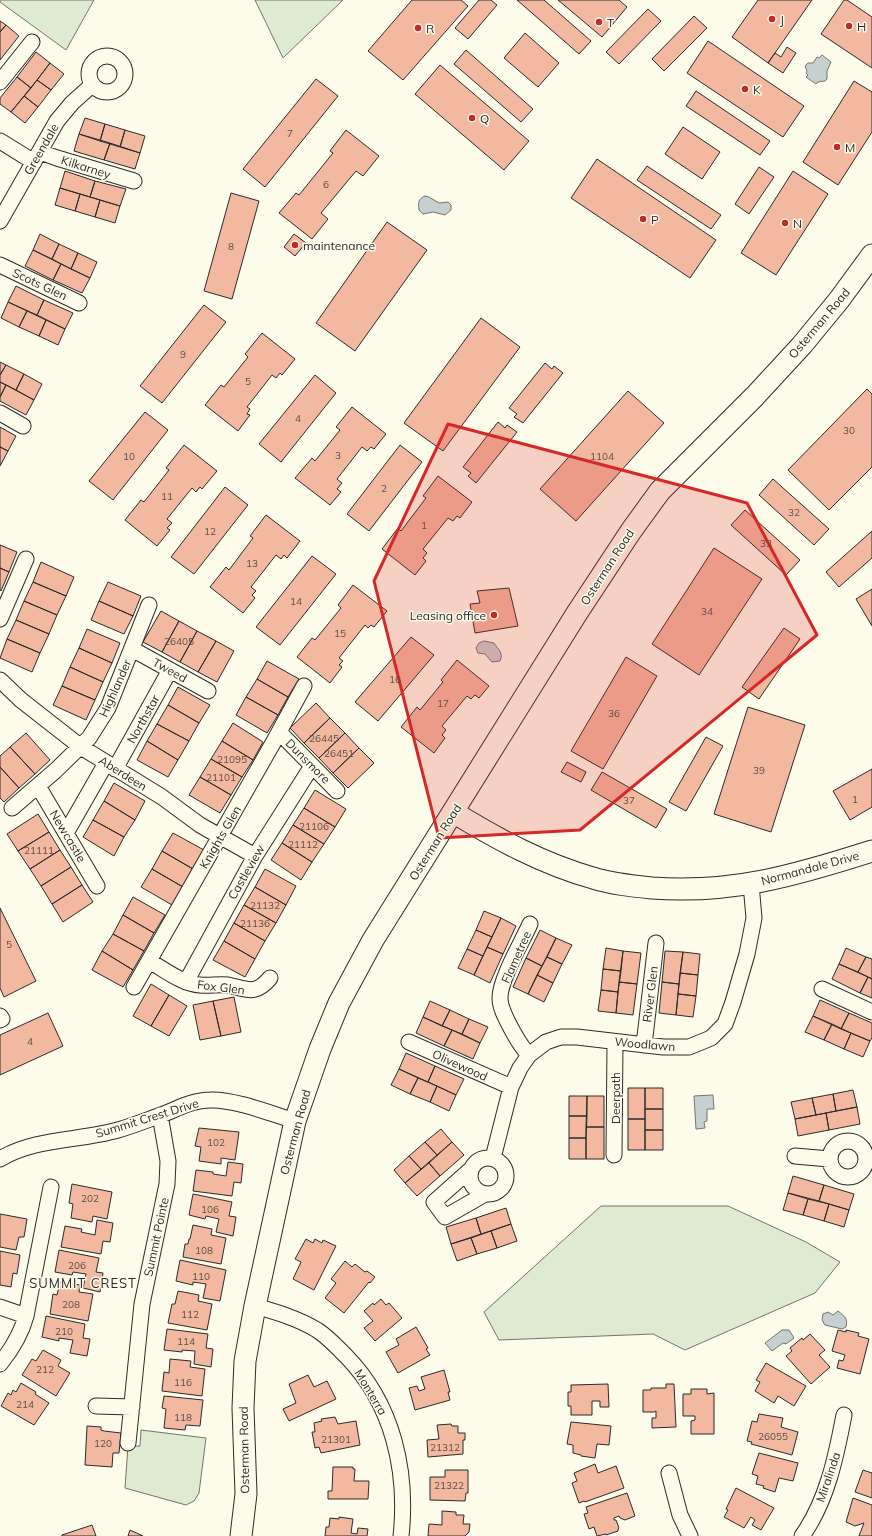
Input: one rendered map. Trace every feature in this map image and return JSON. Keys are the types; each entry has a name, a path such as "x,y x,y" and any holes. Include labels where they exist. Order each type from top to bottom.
{"street":[{"path":"0,82 32,42"},
{"name":"Greendale","path":"0,221 57,121 72,103 92,85"},
{"name":"Kilkarney","path":"0,141 37,157 57,158 134,181"},
{"name":"Osterman Road","path":"241,1536 246,1494 243,1408 245,1361 254,1306 296,1121 320,1049 339,1003 373,940 581,607 631,530 660,491 755,396 802,345 839,300 872,255"},
{"name":"Scots Glen","path":"0,265 79,303"},
{"path":"0,413 23,426"},
{"path":"0,619 26,559"},
{"name":"Highlander","path":"12,808 81,747 89,738 108,708 149,605"},
{"name":"Tweed","path":"132,649 208,691"},
{"name":"Northstar","path":"66,833 111,766 170,670"},
{"name":"Aberdeen","path":"0,680 21,700 81,747 162,797 200,825 254,856"},
{"name":"Knights Glen","path":"134,987 304,686"},
{"name":"Dunsmore","path":"279,732 337,791"},
{"name":"Castleview","path":"186,982 254,856 312,766"},
{"name":"Newcastle","path":"38,786 97,886"},
{"name":"Normandale Drive","path":"453,812 518,849 553,865 593,879 630,886 668,889 713,889 751,884 799,874 872,851"},
{"name":"Woodlawn","path":"493,1158 510,1087 529,1055 546,1042 561,1037 577,1037 663,1047 689,1047 711,1038 725,1024 747,954 754,918 751,884"},
{"name":"Flametree","path":"529,1055 521,1048 508,1023 500,998 503,982 530,924"},
{"name":"River Glen","path":"644,1044 656,943"},
{"name":"Fox Glen","path":"149,961 186,982 200,986 228,986 248,990 261,987 270,978"},
{"path":"822,989 872,1012"},
{"path":"0,1016 2,1019 0,1020"},
{"name":"Olivewood","path":"409,1042 510,1087"},
{"name":"Deerpath","path":"614,1155 615,1042"},
{"name":"Summit Crest Drive","path":"0,1159 8,1154 32,1146 118,1130 183,1105 209,1100 226,1101 296,1121"},
{"name":"Summit Pointe","path":"128,1443 142,1304 167,1184 168,1161 160,1115"},
{"path":"850,1140 867,1142 865,1165 862,1170 851,1177 845,1177 834,1171 830,1166 829,1159 833,1147 838,1143 850,1140"},
{"path":"796,1156 829,1159"},
{"path":"470,1170 469,1176 471,1183 479,1192 485,1194 498,1192 506,1182 507,1175 502,1164 493,1158 484,1158 478,1160 470,1170 434,1202 445,1217 485,1194"},
{"path":"0,1364 15,1344 22,1331 51,1187"},
{"name":"Monterra","path":"254,1306 289,1316 317,1331 335,1345 359,1370 379,1400 392,1430 402,1473 404,1517 402,1536"},
{"path":"0,1307 26,1316"},
{"path":"96,1406 132,1407"},
{"name":"Miralinda","path":"802,1536 823,1497 836,1458 844,1415"},
{"path":"669,1473 680,1515 690,1536"}],"highlighted area":[{"path":"448,424 747,503 817,635 580,830 439,838 374,581"}],"green space":[{"path":"0,0 94,0 66,50 0,2"},
{"path":"255,0 343,0 283,58"},
{"path":"601,1206 728,1206 806,1242 840,1262 815,1293 685,1350 653,1334 499,1340 484,1312"},
{"path":"141,1430 206,1438 199,1493 194,1501 186,1505 125,1488 128,1446 140,1446"}],"shaded area":[{"path":"822,55 831,62 827,71 827,79 816,84 806,77 808,75 806,73 807,71 805,66 808,63 813,63 817,57 819,58"},
{"path":"425,196 439,203 448,202 451,205 451,210 445,215 433,212 423,214 419,210 419,203 421,198"},
{"path":"484,641 494,643 501,653 500,661 492,662 485,654 478,653 476,648 479,643"},
{"path":"713,1095 714,1109 707,1109 707,1121 704,1122 705,1128 696,1129 694,1096"},
{"path":"838,1311 847,1322 846,1327 842,1329 825,1325 822,1320 823,1314 828,1312 833,1315"},
{"path":"782,1330 789,1330 794,1338 786,1344 783,1343 772,1351 765,1343"}],"building":[{"name":"R","path":"412,0 461,0 468,6 403,80 368,51"},
{"path":"479,0 491,0 497,5 468,39 455,28"},
{"path":"517,0 544,0 591,41 579,54"},
{"name":"T","path":"558,0 619,0 627,7 602,37"},
{"name":"J","path":"758,0 812,0 768,63 732,37"},
{"name":"H","path":"844,0 847,0 872,17 872,68 821,34"},
{"path":"648,9 661,21 619,64 606,52"},
{"path":"694,16 707,28 664,71 652,59"},
{"path":"0,21 6,25 0,32"},
{"path":"6,25 19,36 0,60 0,32"},
{"path":"525,33 559,63 538,87 504,58"},
{"name":"K","path":"708,41 804,106 783,137 687,73"},
{"path":"787,47 796,53 783,73 768,63 775,53 781,57"},
{"path":"466,50 533,109 521,122 454,64"},
{"path":"36,52 50,63 31,88 17,77"},
{"path":"50,63 64,74 51,90 37,80"},
{"name":"Q","path":"440,65 529,141 504,170 415,94"},
{"path":"17,77 31,88 11,112 0,104 0,98"},
{"path":"316,79 338,96 265,187 243,169"},
{"path":"37,80 51,90 38,107 24,96"},
{"name":"M","path":"854,81 872,92 872,132 838,185 803,162"},
{"path":"696,91 770,141 760,155 686,106"},
{"path":"24,96 38,107 25,123 11,112"},
{"path":"85,118 105,124 100,141 79,134"},
{"path":"105,124 125,130 120,147 100,141"},
{"path":"683,127 720,152 702,179 665,154"},
{"path":"125,130 145,136 140,153 120,147"},
{"path":"346,130 379,156 363,176 356,171 321,213 328,219 312,239 279,213 296,193 299,195 333,153 330,151"},
{"path":"79,134 110,143 104,160 74,151"},
{"path":"110,143 140,153 135,169 104,160"},
{"name":"P","path":"597,159 716,240 690,278 571,198"},
{"path":"647,166 721,215 711,229 637,180"},
{"path":"759,167 774,177 749,214 735,204"},
{"path":"65,171 95,181 90,197 60,188"},
{"name":"N","path":"793,171 828,194 776,275 741,253"},
{"path":"95,181 126,189 120,206 90,197"},
{"path":"60,188 80,194 75,211 55,205"},
{"path":"231,193 259,201 232,299 204,291"},
{"path":"80,194 100,200 95,217 75,211"},
{"path":"100,200 120,206 115,223 95,217"},
{"path":"387,222 427,250 355,351 316,323"},
{"path":"40,234 59,244 52,259 33,250"},
{"name":"maintenance","path":"294,234 306,243 295,256 284,247"},
{"path":"59,244 78,253 71,269 52,259"},
{"path":"33,250 61,264 53,280 25,266"},
{"path":"78,253 97,262 90,278 71,269"},
{"path":"61,264 90,278 82,293 53,280"},
{"path":"16,286 44,300 37,315 8,302"},
{"path":"44,300 73,313 65,329 37,315"},
{"path":"8,302 27,311 19,327 1,318"},
{"path":"204,305 226,322 162,403 140,386"},
{"path":"27,311 46,320 39,336 19,327"},
{"path":"481,318 520,347 443,451 404,423"},
{"path":"46,320 65,329 58,345 39,336"},
{"path":"262,333 295,359 282,375 280,373 276,378 272,375 247,407 250,409 247,414 250,415 238,431 205,405 221,385 224,387 248,357 245,354"},
{"path":"0,362 6,365 0,375"},
{"path":"545,363 552,369 554,366 563,373 523,423 514,417 517,414 509,408"},
{"path":"6,365 24,374 16,390 0,382 0,375"},
{"path":"24,374 42,384 34,400 16,390"},
{"path":"315,375 336,393 281,462 259,444"},
{"path":"0,382 6,385 0,397"},
{"path":"6,385 34,400 26,415 0,401 0,397"},
{"path":"867,389 872,394 872,467 829,510 788,470"},
{"path":"628,391 664,423 576,521 540,489"},
{"path":"352,407 386,434 374,449 371,447 367,451 362,447 337,479 342,483 337,489 341,492 330,505 295,478 312,458 315,461 340,430 336,427"},
{"path":"145,412 168,430 113,500 89,481"},
{"path":"498,422 505,428 507,425 517,432 476,483 468,476 471,473 463,467"},
{"path":"0,427 16,436 8,451 0,447"},
{"path":"184,445 217,471 202,489 200,487 196,492 192,488 167,519 172,523 167,528 170,530 157,546 125,520 141,500 144,502 169,470 166,468"},
{"path":"400,445 422,462 369,531 347,514"},
{"path":"0,447 8,451 0,466"},
{"path":"438,476 472,502 460,518 457,516 453,521 448,518 423,549 427,553 423,558 426,561 415,575 382,549 398,528 401,531 426,498 423,496"},
{"path":"773,479 829,529 814,545 759,495"},
{"path":"225,487 248,505 194,574 171,557"},
{"path":"745,510 800,560 786,575 731,525"},
{"path":"266,515 300,541 287,558 284,555 281,559 276,555 251,587 256,591 252,595 255,598 243,613 210,587 226,567 229,570 253,538 250,536"},
{"path":"872,531 872,558 839,587 826,572"},
{"path":"0,545 17,552 9,572 0,568"},
{"path":"714,548 762,579 699,675 652,644"},
{"path":"312,556 336,574 280,645 256,627"},
{"path":"41,562 74,577 66,596 33,582"},
{"path":"0,568 9,572 1,591 0,590"},
{"path":"33,582 66,596 57,615 24,601"},
{"path":"108,582 141,596 133,616 99,601"},
{"path":"353,585 387,611 374,627 371,625 368,628 365,625 339,658 343,661 339,665 342,667 330,683 297,657 312,638 315,640 341,608 338,605"},
{"name":"Leasing office","path":"509,588 518,626 475,633 470,604 480,603 477,591"},
{"path":"872,589 872,626 856,599"},
{"path":"24,601 57,615 49,634 16,620"},
{"path":"99,601 133,616 124,634 91,620"},
{"path":"161,611 179,621 162,652 143,642"},
{"path":"16,620 49,634 40,653 7,639"},
{"path":"179,621 197,631 180,662 162,652"},
{"path":"784,628 800,639 759,699 742,687"},
{"path":"87,629 120,643 112,663 79,648"},
{"path":"197,631 216,641 198,672 180,662"},
{"path":"411,637 434,655 378,721 355,702"},
{"path":"7,639 40,653 32,672 0,658"},
{"path":"216,641 234,651 217,682 198,672"},
{"path":"79,648 112,663 103,682 70,667"},
{"path":"626,657 657,676 603,769 571,751"},
{"path":"457,660 489,686 479,698 475,695 471,699 467,696 442,726 446,730 442,735 445,738 434,753 401,727 417,707 420,710 443,682 441,680"},
{"path":"267,661 299,679 288,697 257,679"},
{"path":"70,667 103,682 95,700 62,686"},
{"path":"257,679 288,697 278,715 246,697"},
{"path":"62,686 95,700 86,720 53,705"},
{"path":"178,687 210,705 199,723 168,705"},
{"path":"246,697 278,715 267,733 236,715"},
{"path":"316,703 330,718 304,743 290,728"},
{"path":"168,705 199,723 189,741 157,724"},
{"path":"748,707 805,725 771,832 714,814"},
{"path":"330,718 345,733 319,758 304,743"},
{"path":"233,723 263,742 253,760 222,741"},
{"path":"157,724 189,741 178,760 147,741"},
{"path":"26,733 50,760 35,774 10,747"},
{"path":"345,733 359,748 333,773 319,758"},
{"path":"706,737 723,746 686,811 669,802"},
{"path":"147,741 178,760 168,777 137,760"},
{"path":"222,741 253,760 242,777 211,759"},
{"path":"10,747 35,774 19,788 0,767 0,756"},
{"path":"359,748 374,763 348,788 333,773"},
{"path":"211,759 242,777 231,795 200,777"},
{"path":"567,762 586,772 581,782 561,772"},
{"path":"0,767 19,788 4,802 0,798"},
{"path":"872,769 872,807 850,820 833,791"},
{"path":"602,772 667,809 656,828 591,790"},
{"path":"200,777 231,795 220,813 189,795"},
{"path":"114,783 145,801 135,820 104,801"},
{"path":"315,790 346,809 335,827 304,808"},
{"path":"104,801 135,820 124,837 93,820"},
{"path":"304,808 335,827 324,844 293,825"},
{"path":"38,814 49,832 18,851 7,834"},
{"path":"93,820 124,837 114,856 83,837"},
{"path":"293,825 324,844 312,862 282,843"},
{"path":"49,832 60,850 30,869 18,851"},
{"path":"173,833 204,850 193,869 162,851"},
{"path":"282,843 312,862 301,880 271,860"},
{"path":"60,850 71,867 41,886 30,869"},
{"path":"162,851 193,869 183,887 152,869"},
{"path":"71,867 82,885 52,904 41,886"},
{"path":"152,869 183,887 172,905 141,887"},
{"path":"265,869 296,886 286,905 255,887"},
{"path":"82,885 93,902 63,922 52,904"},
{"path":"255,887 286,905 276,923 244,905"},
{"path":"133,897 165,915 154,933 123,915"},
{"path":"244,905 276,923 265,941 234,923"},
{"path":"0,908 36,981 4,997 0,988"},
{"path":"484,911 501,918 492,937 476,930"},
{"path":"123,915 154,933 144,951 113,934"},
{"path":"501,918 516,926 503,954 487,947"},
{"path":"234,923 265,941 255,959 224,941"},
{"path":"476,930 492,937 483,956 467,949"},
{"path":"540,930 556,938 542,966 526,958"},
{"path":"113,934 144,951 133,970 102,951"},
{"path":"556,938 572,945 562,964 547,957"},
{"path":"224,941 255,959 245,977 213,960"},
{"path":"487,947 503,954 490,983 474,975"},
{"path":"606,948 623,951 621,971 603,969"},
{"path":"846,948 866,957 858,972 839,964"},
{"path":"467,949 483,956 474,975 458,968"},
{"path":"102,951 133,970 123,987 92,970"},
{"path":"623,951 641,953 637,984 619,982"},
{"path":"665,951 683,952 679,984 662,982"},
{"path":"683,952 700,954 698,975 680,973"},
{"path":"547,957 562,964 553,983 537,975"},
{"path":"866,957 872,959 872,979 858,972"},
{"path":"526,958 542,966 528,994 513,987"},
{"path":"839,964 868,977 860,993 832,979"},
{"path":"603,969 621,971 618,992 601,990"},
{"path":"680,973 698,975 696,996 678,994"},
{"path":"537,975 553,983 544,1002 528,994"},
{"path":"868,977 872,979 872,998 860,993"},
{"path":"619,982 637,984 633,1015 616,1013"},
{"path":"662,982 679,984 676,1015 659,1013"},
{"path":"151,984 169,995 151,1026 133,1016"},
{"path":"601,990 618,992 616,1013 598,1011"},
{"path":"678,994 696,996 693,1017 676,1015"},
{"path":"169,995 187,1006 169,1036 151,1026"},
{"path":"234,997 241,1032 221,1036 213,1001"},
{"path":"820,1000 849,1013 841,1029 813,1016"},
{"path":"213,1001 221,1036 200,1040 193,1005"},
{"path":"430,1001 450,1010 442,1026 423,1017"},
{"path":"450,1010 469,1019 462,1034 442,1026"},
{"path":"48,1013 63,1046 0,1075 0,1035"},
{"path":"849,1013 872,1023 872,1038 870,1041 841,1029"},
{"path":"813,1016 832,1024 824,1040 805,1032"},
{"path":"423,1017 452,1030 444,1046 416,1033"},
{"path":"469,1019 488,1027 480,1043 462,1034"},
{"path":"832,1024 851,1033 844,1049 824,1040"},
{"path":"452,1030 480,1043 473,1059 444,1046"},
{"path":"851,1033 870,1041 863,1057 844,1049"},
{"path":"406,1053 435,1066 428,1082 399,1069"},
{"path":"435,1066 464,1079 456,1095 428,1082"},
{"path":"399,1069 418,1078 410,1094 391,1085"},
{"path":"418,1078 437,1086 430,1102 410,1094"},
{"path":"437,1086 456,1095 449,1111 430,1102"},
{"path":"628,1088 645,1088 645,1119 628,1119"},
{"path":"645,1088 663,1088 663,1109 645,1109"},
{"path":"853,1090 857,1107 836,1111 833,1094"},
{"path":"833,1094 836,1111 816,1115 812,1098"},
{"path":"569,1096 587,1096 587,1116 569,1116"},
{"path":"587,1096 604,1096 604,1127 586,1127"},
{"path":"812,1098 816,1115 795,1119 791,1102"},
{"path":"857,1107 860,1124 829,1130 826,1113"},
{"path":"645,1109 663,1109 663,1130 645,1130"},
{"path":"826,1113 829,1130 798,1136 795,1119"},
{"path":"569,1116 587,1116 586,1138 569,1138"},
{"path":"628,1119 645,1119 645,1150 628,1150"},
{"path":"586,1127 604,1127 604,1159 586,1159"},
{"path":"199,1128 239,1132 235,1160 221,1158 221,1164 199,1161 201,1147 195,1146"},
{"path":"441,1129 452,1142 437,1155 425,1142"},
{"path":"645,1130 663,1130 663,1150 645,1150"},
{"path":"569,1138 586,1138 586,1159 569,1159"},
{"path":"425,1142 437,1155 421,1169 409,1156"},
{"path":"452,1142 464,1155 440,1176 429,1163"},
{"path":"409,1156 421,1169 405,1183 394,1170"},
{"path":"228,1162 243,1164 241,1183 234,1182 232,1196 193,1191 196,1170 213,1172 213,1174 226,1176"},
{"path":"429,1163 440,1176 417,1196 405,1183"},
{"path":"793,1176 824,1185 819,1201 788,1193"},
{"path":"72,1184 112,1192 107,1219 93,1216 92,1222 71,1218 73,1204 69,1203"},
{"path":"824,1185 854,1194 849,1210 819,1201"},
{"path":"788,1193 808,1199 803,1215 783,1210"},
{"path":"193,1194 232,1202 229,1216 236,1217 233,1236 216,1232 219,1219 206,1216 205,1219 189,1215"},
{"path":"808,1199 829,1204 824,1221 803,1215"},
{"path":"829,1204 849,1210 844,1227 824,1221"},
{"path":"506,1208 511,1224 481,1234 476,1218"},
{"path":"0,1214 27,1219 24,1237 19,1237 16,1250 0,1247"},
{"path":"476,1218 481,1234 451,1244 446,1227"},
{"path":"97,1220 113,1223 110,1242 103,1241 101,1254 61,1247 65,1226 82,1229 81,1232 95,1235"},
{"path":"511,1224 517,1241 497,1248 491,1231"},
{"path":"193,1225 212,1229 211,1235 226,1238 221,1264 183,1257 185,1244 188,1244"},
{"path":"491,1231 497,1248 477,1254 471,1238"},
{"path":"471,1238 477,1254 457,1261 451,1244"},
{"path":"306,1239 313,1243 315,1239 322,1243 323,1240 336,1246 314,1290 293,1279 301,1262 295,1259"},
{"path":"59,1250 99,1258 96,1272 103,1273 100,1292 83,1288 86,1274 73,1272 72,1275 55,1272"},
{"path":"0,1251 20,1255 17,1274 13,1273 11,1287 0,1285"},
{"path":"180,1260 226,1270 220,1301 203,1298 206,1284 193,1282 193,1285 176,1281"},
{"path":"345,1261 352,1267 355,1264 365,1272 367,1271 375,1277 370,1283 369,1282 344,1313 325,1298 336,1283 331,1279"},
{"path":"60,1282 80,1285 79,1292 93,1294 88,1321 50,1314 53,1294 57,1295"},
{"path":"178,1291 199,1295 198,1301 212,1304 207,1330 168,1323 172,1304 175,1304"},
{"path":"381,1299 386,1305 389,1303 402,1318 375,1341 364,1328 373,1321 364,1311 373,1303 374,1305"},
{"path":"46,1316 85,1324 83,1338 90,1339 87,1356 70,1353 73,1340 59,1338 59,1341 42,1337"},
{"path":"416,1327 428,1348 426,1349 430,1355 398,1373 386,1352 399,1345 396,1339"},
{"path":"167,1329 208,1334 206,1348 213,1349 211,1367 194,1364 195,1351 182,1350 182,1352 164,1350"},
{"path":"838,1330 859,1333 858,1336 869,1339 860,1374 837,1368 839,1360 843,1361 845,1355 832,1351"},
{"path":"810,1334 825,1350 819,1355 830,1367 811,1384 786,1356 792,1351 790,1348 802,1338 803,1340"},
{"path":"43,1350 61,1360 58,1366 70,1373 56,1396 22,1375 32,1359 36,1361"},
{"path":"170,1359 191,1361 190,1367 205,1369 202,1396 162,1391 164,1372 169,1373"},
{"path":"766,1363 806,1386 794,1406 778,1396 774,1403 755,1391 760,1382 756,1380"},
{"path":"444,1370 450,1392 448,1392 450,1400 415,1410 409,1388 417,1386 419,1391 425,1389 421,1377"},
{"path":"308,1375 314,1387 327,1381 336,1399 289,1421 283,1409 296,1403 289,1384"},
{"path":"21,1383 36,1392 35,1394 49,1403 34,1425 1,1406 8,1393 11,1395 13,1390 16,1392"},
{"path":"608,1384 609,1407 600,1407 600,1401 592,1401 592,1415 571,1415 571,1406 568,1406 568,1392 571,1392 571,1385"},
{"path":"666,1384 674,1384 676,1427 652,1428 652,1418 656,1418 656,1411 643,1412 643,1390 651,1390 651,1388 666,1388"},
{"path":"691,1389 707,1389 707,1394 714,1393 714,1434 691,1434 691,1421 695,1420 695,1416 683,1416 683,1394 691,1394"},
{"path":"164,1396 203,1400 200,1426 186,1425 185,1430 164,1428 166,1409 162,1408"},
{"path":"759,1414 783,1418 781,1427 798,1432 792,1455 751,1444 752,1442 747,1441 752,1421 757,1422"},
{"path":"335,1417 338,1424 356,1421 360,1445 321,1453 319,1447 315,1448 312,1432 315,1432 314,1423 322,1421 321,1419"},
{"path":"571,1422 611,1426 609,1445 597,1444 595,1458 573,1453 573,1445 567,1444"},
{"path":"451,1424 452,1426 458,1426 458,1433 465,1433 465,1440 463,1440 463,1454 428,1457 427,1440 439,1439 437,1425"},
{"path":"87,1426 101,1427 101,1430 104,1431 121,1433 119,1453 113,1453 112,1467 85,1465"},
{"path":"759,1453 798,1463 793,1481 779,1478 775,1492 763,1488 764,1486 756,1484 758,1476 752,1474"},
{"path":"595,1464 598,1473 616,1466 624,1488 579,1503 572,1483 577,1481 574,1473"},
{"path":"333,1467 353,1467 353,1469 355,1469 354,1481 369,1481 368,1499 328,1499 328,1491 332,1491"},
{"path":"445,1470 468,1470 468,1493 466,1493 465,1501 430,1500 430,1477 445,1477"},
{"path":"863,1470 872,1473 872,1498 855,1492"},
{"path":"736,1488 774,1508 761,1530 752,1525 755,1520 751,1517 744,1528 724,1517 728,1510 726,1509"},
{"path":"627,1493 635,1516 625,1520 619,1516 614,1518 619,1528 618,1531 597,1536 594,1527 589,1529 584,1514 588,1513 586,1507"},
{"path":"853,1498 872,1505 872,1536 859,1536 864,1523 855,1526 846,1522"},
{"path":"442,1511 456,1512 456,1515 464,1515 463,1524 470,1524 469,1532 465,1536 428,1536 429,1524 442,1525"},
{"path":"339,1517 353,1519 351,1533 357,1534 358,1528 368,1529 367,1536 325,1536 326,1527 329,1527 330,1518 339,1519"},
{"path":"92,1525 96,1536 62,1536 62,1535"},
{"path":"130,1530 143,1536 128,1536"}],"place":[{"name":"J","path":"772,19"},
{"name":"T","path":"599,22"},
{"name":"H","path":"849,26"},
{"name":"R","path":"418,28"},
{"name":"K","path":"745,89"},
{"name":"Q","path":"472,118"},
{"name":"M","path":"837,147"},
{"name":"P","path":"643,219"},
{"name":"N","path":"785,223"},
{"name":"maintenance","path":"295,245"},
{"name":"Leasing office","path":"494,615"}],"district":[{"name":"SUMMIT CREST","path":"83,1283"}]}
